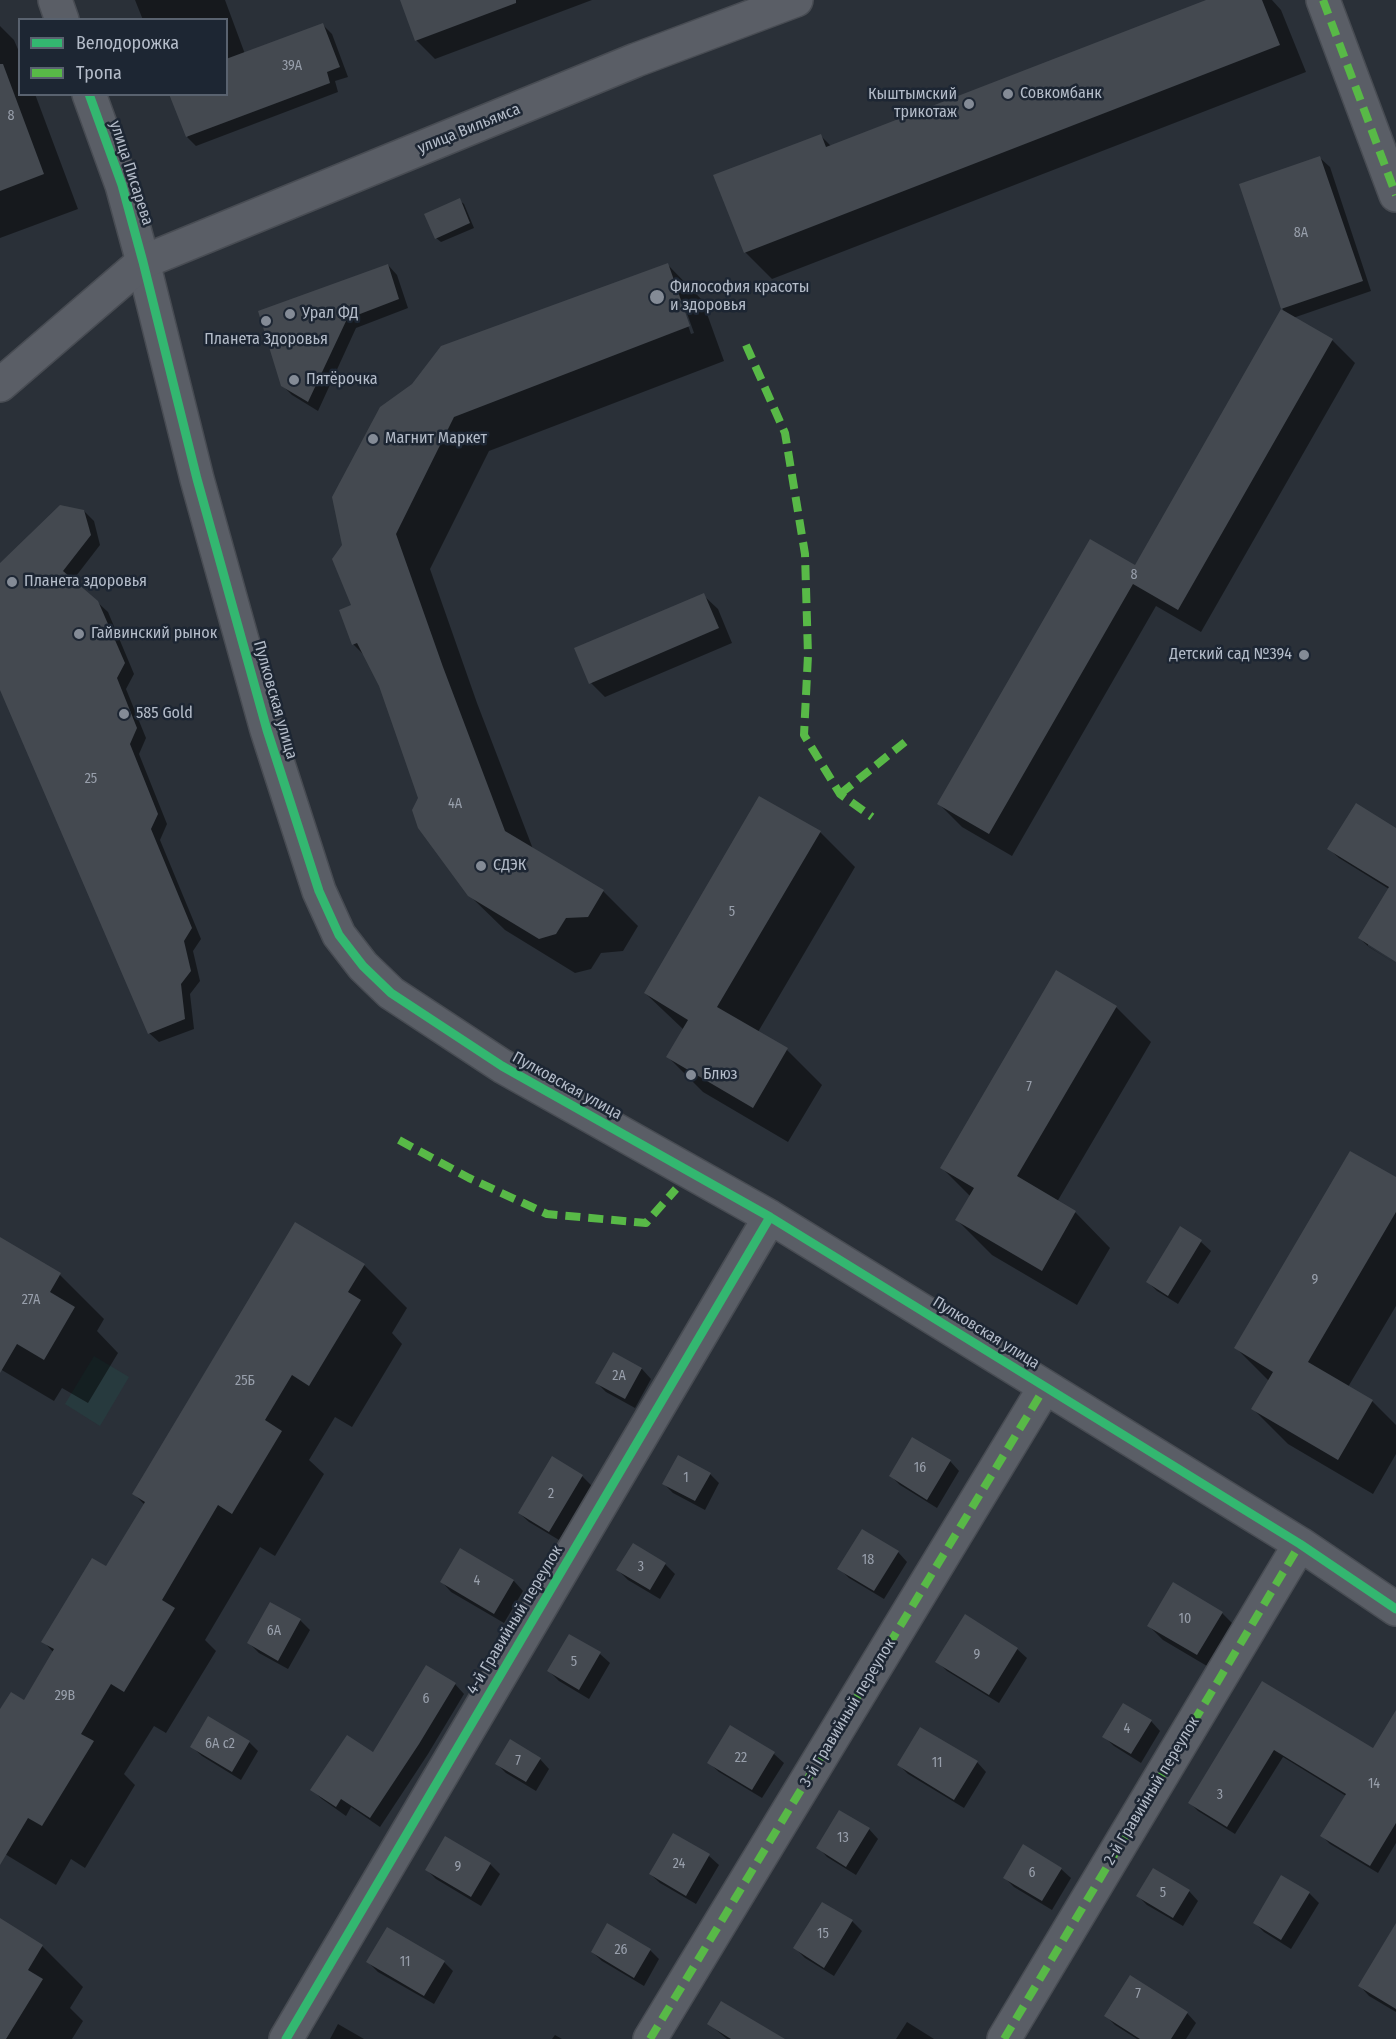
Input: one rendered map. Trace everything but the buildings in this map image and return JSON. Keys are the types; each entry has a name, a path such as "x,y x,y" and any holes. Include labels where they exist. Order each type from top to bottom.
{"street":[{"path":"55,0 61,18"},
{"name":"улица Вильямса","path":"143,262 636,60 796,0"},
{"path":"1323,0 1396,195"},
{"name":"улица Писарева","path":"90,96 122,185 143,262"},
{"path":"0,385 143,262"},
{"name":"Пулковская улица","path":"143,262 196,479 267,730 319,891 339,935 363,966 391,993 501,1066 770,1217 1300,1544 1396,1609"},
{"name":"4-й Гравийный переулок","path":"286,2039 770,1217"},
{"name":"3-й Гравийный переулок","path":"650,2039 1045,1387"},
{"name":"2-й Гравийный переулок","path":"1004,2039 1300,1544"}],"green space":[{"path":"94,1356 129,1377 100,1426 65,1404"}],"marked path":[{"path":"1323,0 1396,195"},
{"path":"746,345 785,433 805,554 808,655 804,735 840,794 872,817"},
{"path":"840,794 905,742"},
{"path":"399,1140 469,1178 547,1214 646,1223 676,1189"},
{"path":"650,2039 1045,1387"},
{"path":"1004,2039 1300,1544"}],"cycle path":[{"path":"90,96 122,185 197,479 267,730 319,891 339,935 363,966 391,993 502,1066 770,1217 1300,1544 1396,1609"},
{"path":"286,2039 770,1217"}],"place":[{"name":"Совкомбанк","path":"1008,94"},
{"name":"Кыштымский трикотаж","path":"969,104"},
{"name":"Философия красоты и здоровья","path":"657,297"},
{"name":"Урал ФД","path":"290,314"},
{"name":"Планета Здоровья","path":"266,321"},
{"name":"Пятёрочка","path":"294,380"},
{"name":"Магнит Маркет","path":"373,439"},
{"name":"Планета здоровья","path":"12,582"},
{"name":"Гайвинский рынок","path":"79,634"},
{"name":"Детский сад №394","path":"1304,655"},
{"name":"585 Gold","path":"124,714"},
{"name":"СДЭК","path":"481,866"},
{"name":"Блюз","path":"691,1075"}]}
